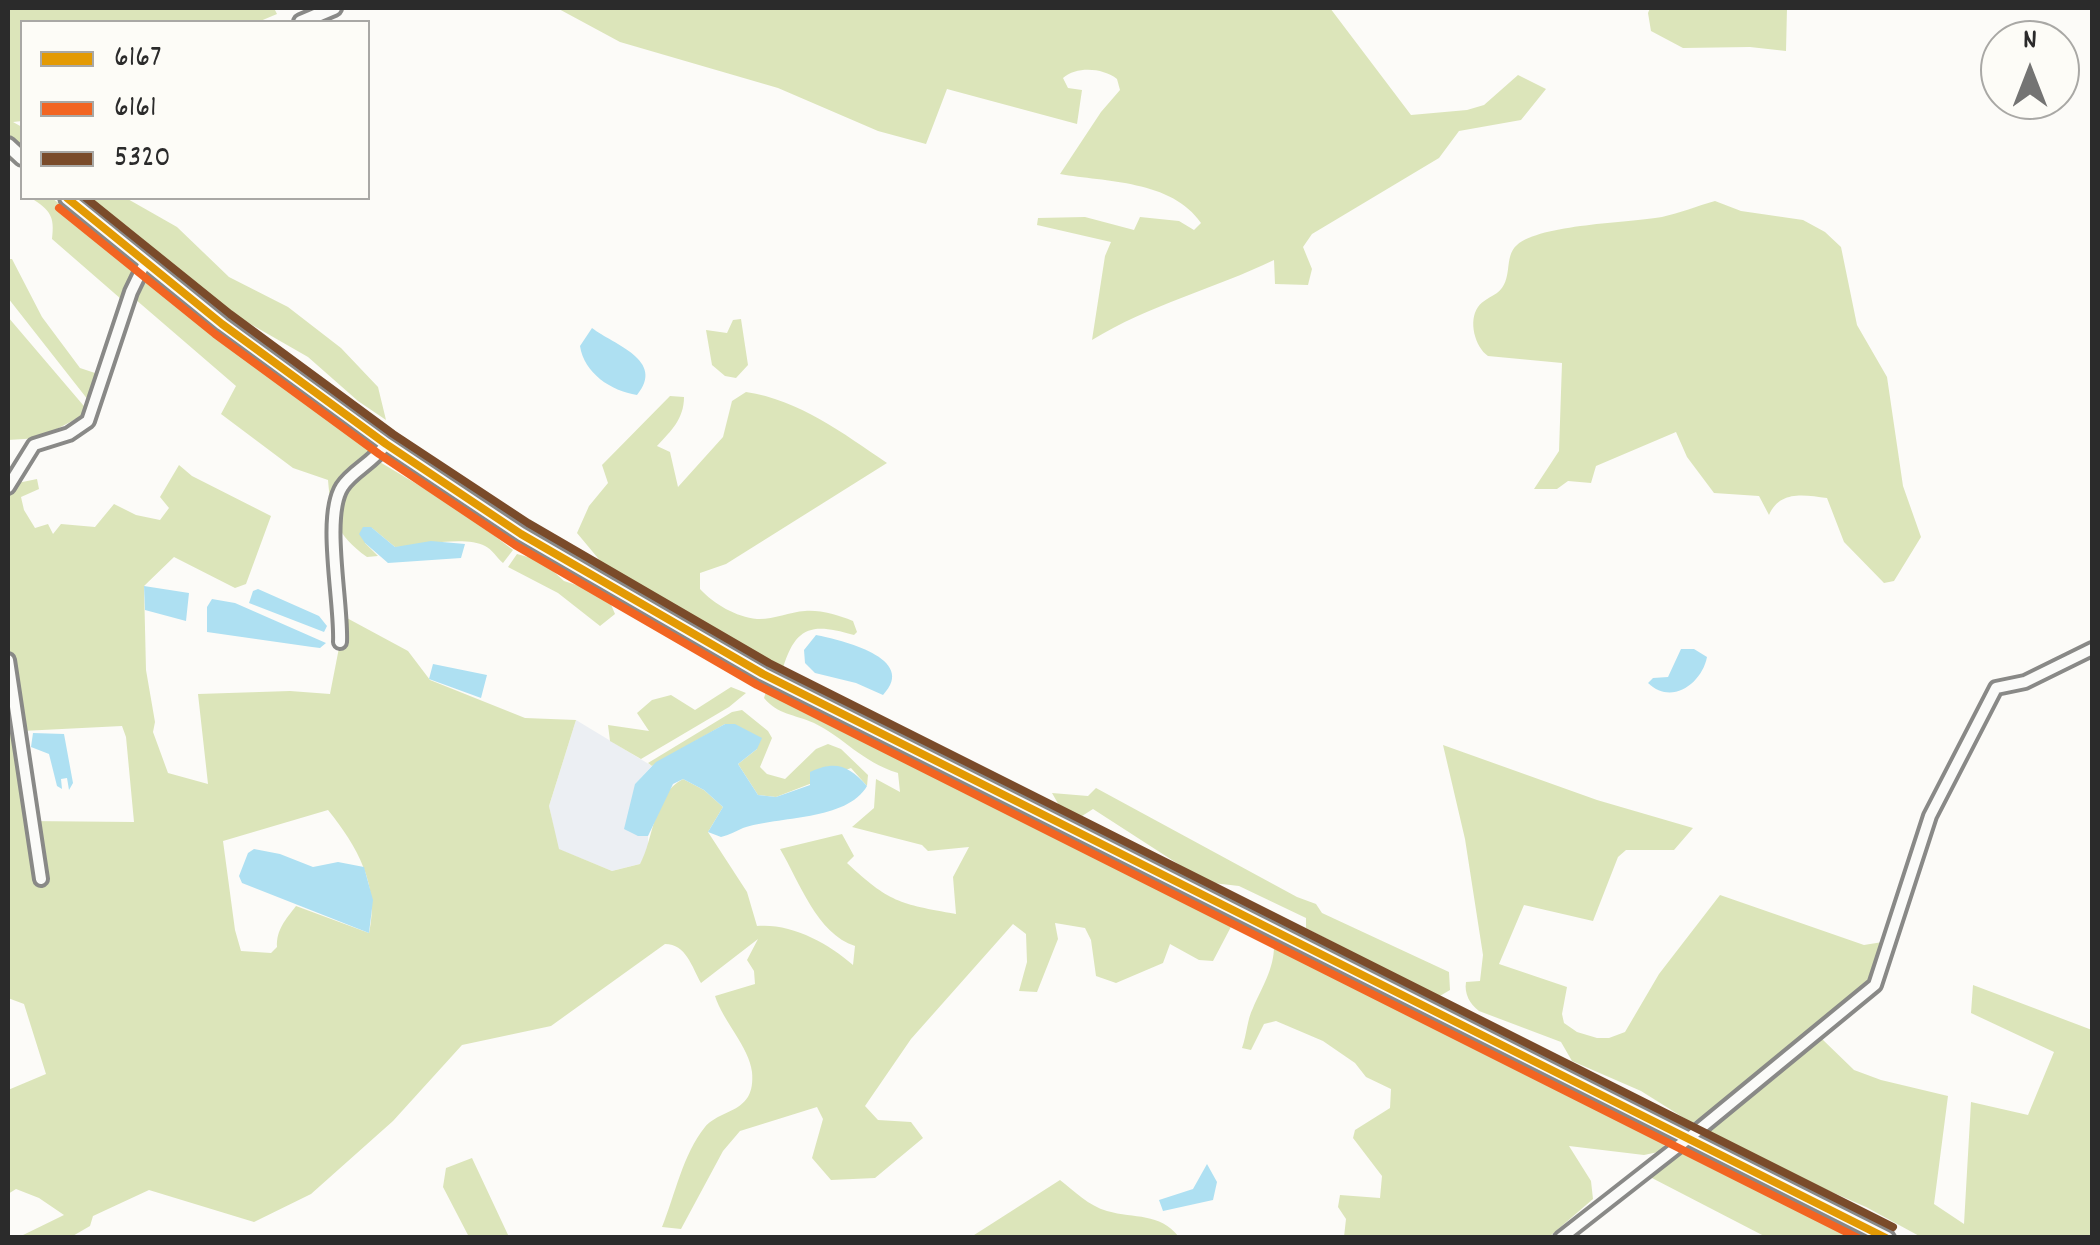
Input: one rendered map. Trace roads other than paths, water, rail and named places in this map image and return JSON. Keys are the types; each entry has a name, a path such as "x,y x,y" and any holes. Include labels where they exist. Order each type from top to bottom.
{"main road":[{"path":"306,20 334,8"},
{"path":"70,200 276,365 386,444 520,534 763,674 1887,1238"}],"street":[{"path":"8,486 34,445 69,434 88,421 131,292 145,263"},
{"path":"340,642 334,541 337,499 349,478 377,458 386,444"},
{"path":"1561,1238 1875,985 1930,816 1996,688 2024,682 2092,649"},
{"path":"8,660 41,880"}],"water":[{"path":"592,328 624,347 641,363 644,383 637,395 609,385 587,364 580,346"},
{"path":"363,527 371,527 395,547 431,541 465,544 461,558 388,563 365,543 359,534"},
{"path":"144,586 189,593 186,621 145,610"},
{"path":"258,589 319,616 327,626 324,632 249,603 253,591"},
{"path":"212,599 235,603 326,643 320,648 207,632 207,607"},
{"path":"816,635 858,646 884,661 891,671 891,682 883,695 856,683 815,673 805,663 804,650"},
{"path":"1681,649 1694,649 1707,657 1704,667 1685,688 1676,692 1657,690 1648,683 1653,678 1668,677"},
{"path":"433,664 487,675 481,698 429,679"},
{"path":"725,724 735,724 762,738 757,749 738,764 758,795 776,797 810,785 810,772 827,766 848,770 867,786 844,806 828,812 758,824 721,837 708,832 723,807 704,790 683,779 673,784 648,836 624,829 635,784 656,762"},
{"path":"33,733 64,734 73,783 69,790 67,778 61,779 62,789 57,786 49,754 31,747"},
{"path":"254,849 313,867 338,862 364,867 373,900 369,933 242,883 239,876 248,853"},
{"path":"1207,1164 1217,1182 1213,1200 1163,1211 1159,1200 1193,1189"}]}
